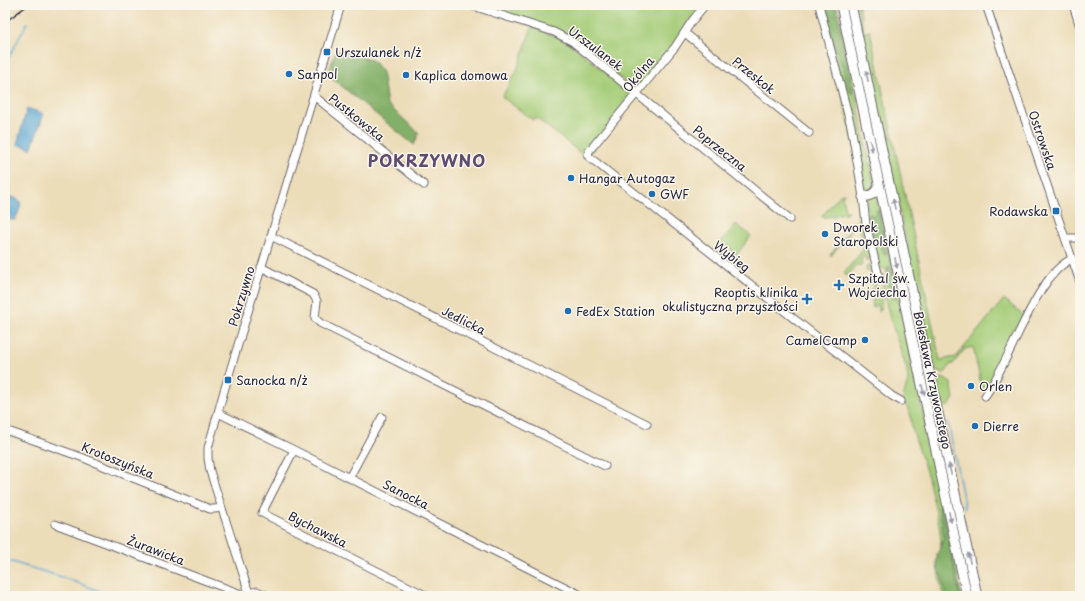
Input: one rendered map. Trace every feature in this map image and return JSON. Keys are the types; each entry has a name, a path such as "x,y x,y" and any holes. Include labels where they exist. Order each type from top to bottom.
{"main road":[{"name":"Bolesława Krzywoustego","path":"841,5 967,596"},
{"name":"Bolesława Krzywoustego","path":"851,5 977,596"},
{"path":"863,197 869,196 876,191 879,184"}],"street":[{"name":"Pokrzywno","path":"250,594 210,471 208,454 209,444 341,5"},
{"name":"Urszulanek","path":"470,5 554,32 564,37 636,93"},
{"name":"Okólna","path":"588,156 589,151 685,33 692,21 705,5"},
{"path":"819,5 847,108 863,197 866,224 879,277"},
{"name":"Ostrowska","path":"986,5 1080,282"},
{"path":"1073,5 1080,27"},
{"name":"Przeskok","path":"685,33 809,133"},
{"name":"Poprzeczna","path":"636,93 790,219"},
{"name":"Pustkowska","path":"314,96 424,186"},
{"name":"Wybieg","path":"588,156 901,401"},
{"name":"Jedlicka","path":"271,236 647,424"},
{"path":"1065,238 1080,238"},
{"path":"985,396 1043,288 1062,264 1072,259"},
{"path":"261,267 313,294 317,301 316,318 320,323 605,466"},
{"name":"Sanocka","path":"218,413 582,596"},
{"path":"349,478 382,417"},
{"name":"Krotoszyńska","path":"5,430 80,456 210,509 222,508"},
{"name":"Bychawska","path":"294,450 262,513 427,596"},
{"name":"Żurawicka","path":"55,524 241,594 250,594"},
{"path":"250,594 258,591 268,596"}],"green space":[{"path":"475,5 703,5 686,31 638,88 634,89 576,42"},
{"path":"821,5 837,5 875,186 872,191 865,192"},
{"path":"825,5 835,5 853,94 848,90 842,65 835,49"},
{"path":"844,5 849,5 975,596 970,596"},
{"path":"856,5 859,5 864,32 870,31 940,360 956,357 1004,299 1025,317 986,391 982,389 973,347 965,349 952,365 951,363 944,373 937,371 933,365"},
{"path":"532,27 567,41 631,93 631,97 586,159 535,117 533,120 502,97 517,70"},
{"path":"342,49 372,60 382,72 387,104 419,133 414,145 328,75 335,52"},
{"path":"876,192 962,596 943,596 937,565 941,540 939,525 928,478 912,428 910,413 903,400 908,381 907,370 889,315 882,285 888,284 887,270 878,266 866,203"},
{"path":"845,193 842,195 845,210 848,211 846,213 829,217 822,217 840,195"},
{"path":"878,209 887,253 886,255 884,254 880,242 871,235 867,215 870,214 874,216"},
{"path":"859,218 862,218 871,256 869,260 866,261 865,256 861,257 862,264 860,266 857,264 847,277 844,273 864,247 863,237 860,231 855,226 831,256 830,255"},
{"path":"736,224 751,236 730,263 719,255 721,253 727,256 732,249 727,246 725,247 720,243"},
{"path":"871,265 874,268 873,276 876,286 878,286 882,303 882,307 879,312 877,304 873,308 872,300 876,299 874,290 870,291 874,289 872,280 868,281 872,279 870,271 866,271 866,267"},
{"path":"889,266 896,285 896,298 893,298 887,282 887,270"},
{"path":"943,378 951,383 954,398 947,407 942,404 938,385 938,380"},
{"path":"940,506 960,596 946,596 942,577 938,571 937,555 944,538"}],"water":[{"path":"27,108 44,114 31,149 17,144"},
{"path":"5,194 21,202 15,220 5,218"}],"waterway":[{"path":"5,65 27,23"},
{"path":"948,422 965,508"},
{"path":"5,560 62,577 113,596"}],"railway":[{"path":"5,22 28,5"}],"place":[{"name":"Urszulanek n/ż","path":"327,52"},
{"name":"Sanpol","path":"289,74"},
{"name":"Kaplica domowa","path":"406,75"},
{"name":"Hangar Autogaz","path":"571,178"},
{"name":"GWF","path":"652,194"},
{"name":"Rodawska","path":"1056,211"},
{"name":"Dworek Staropolski","path":"825,234"},
{"name":"Szpital św. Wojciecha","path":"839,285"},
{"name":"Reoptis klinika okulistyczna przyszłości","path":"807,299"},
{"name":"FedEx Station","path":"568,311"},
{"name":"CamelCamp","path":"865,340"},
{"name":"Sanocka n/ż","path":"228,380"},
{"name":"Orlen","path":"971,386"},
{"name":"Dierre","path":"975,426"}],"district":[{"name":"POKRZYWNO","path":"427,160"}]}
